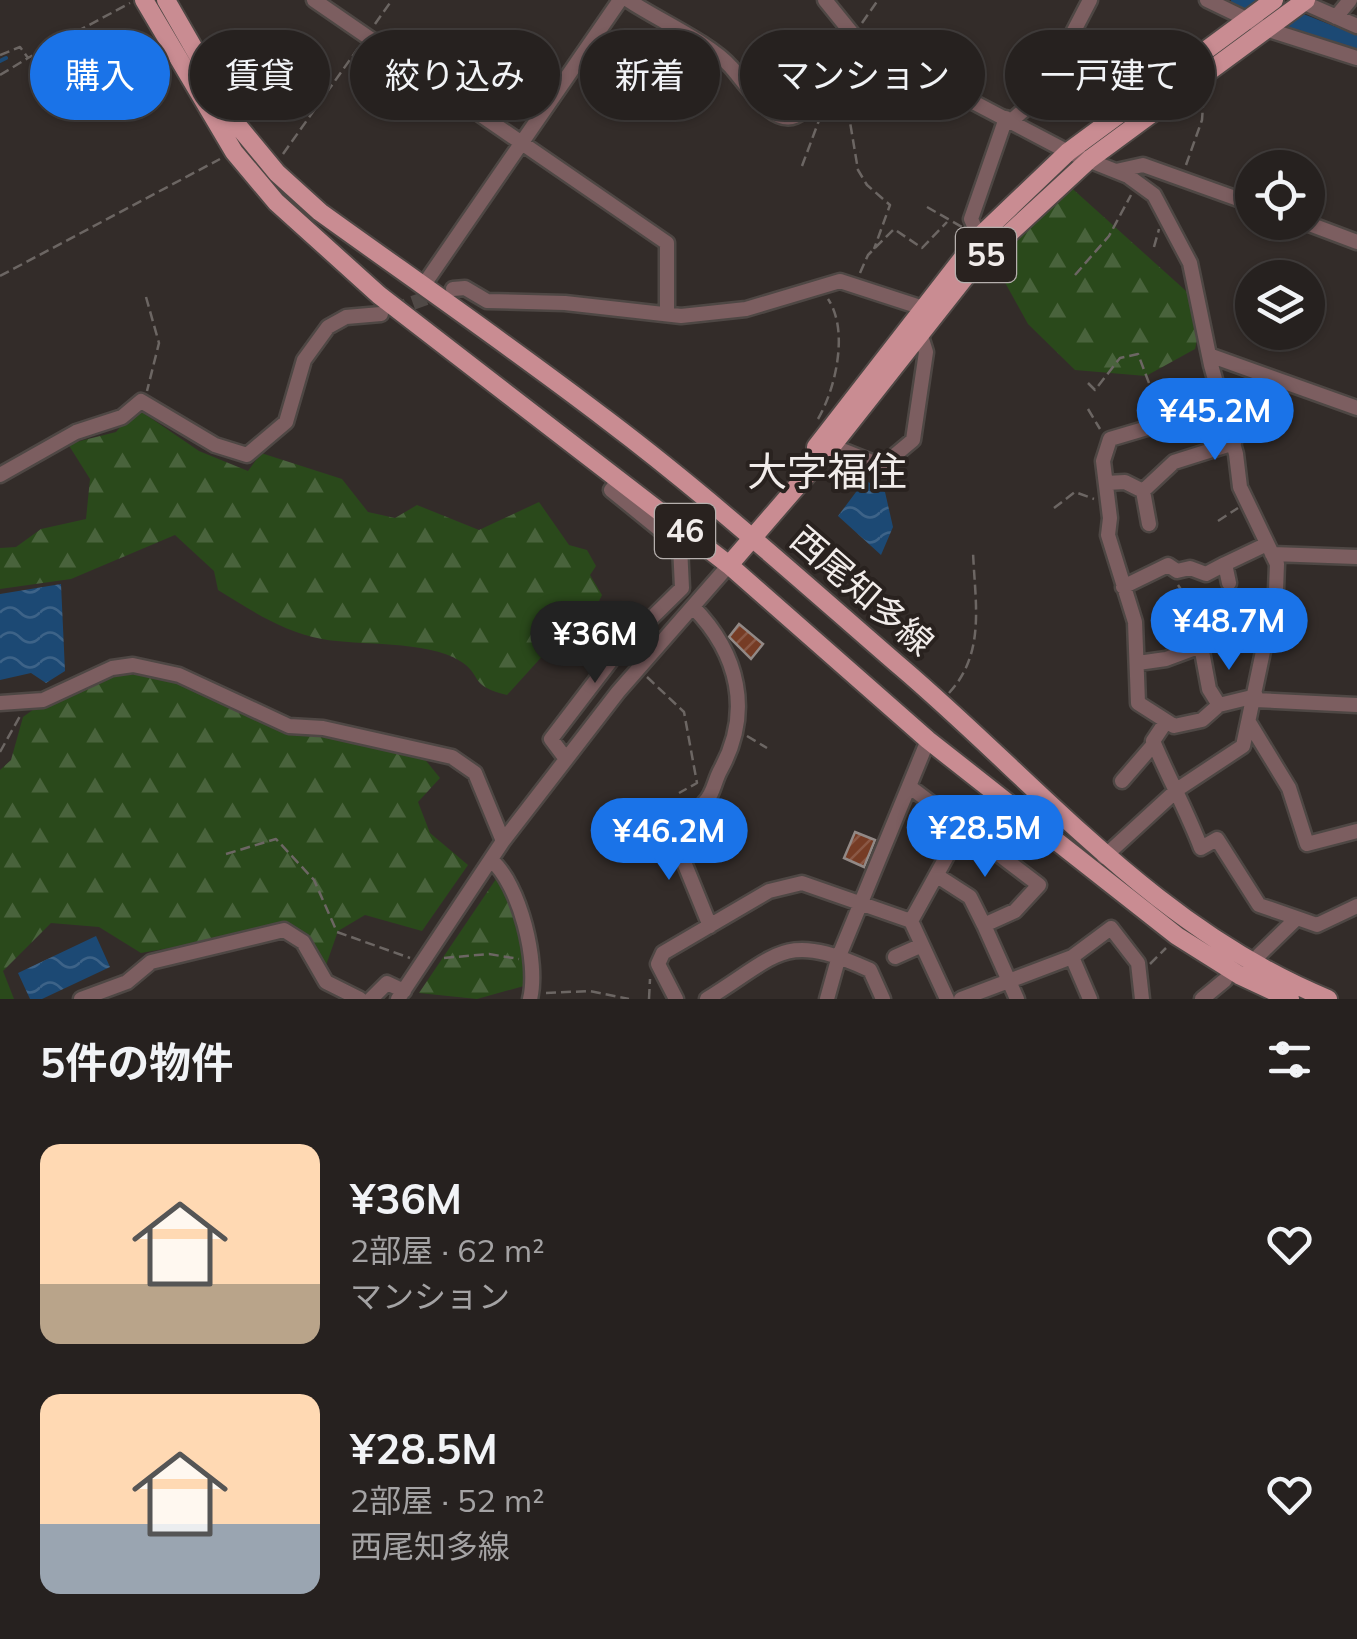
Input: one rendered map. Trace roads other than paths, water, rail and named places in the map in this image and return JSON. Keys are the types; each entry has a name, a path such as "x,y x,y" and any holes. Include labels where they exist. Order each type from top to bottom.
{"main road":[{"name":"西尾知多線","path":"144,0 234,152 276,202 379,295 568,436 729,565 928,740 1177,936 1239,975 1290,999"},
{"name":"西尾知多線","path":"166,0 239,127 271,166 320,212 610,422 942,702 1104,857 1187,924 1240,958 1328,999"},
{"name":"55","path":"824,446 923,308 971,232 1068,152 1274,0"},
{"name":"55","path":"729,565 748,536 921,336 974,266 1090,159 1272,29 1300,3"}],"street":[{"path":"314,0 668,243 668,313"},
{"path":"423,286 620,0"},
{"path":"628,0 713,49 740,76"},
{"path":"825,0 848,30"},
{"path":"1074,30 1090,0"},
{"path":"1207,0 1272,29 1357,58"},
{"path":"1336,17 1350,0"},
{"path":"1300,3 1357,26"},
{"path":"971,232 971,219 1009,120"},
{"path":"1011,120 1068,152 1138,183 1163,208 1190,263 1246,503 1277,564 1276,590 1243,746 1178,789 1104,857"},
{"path":"1115,171 1144,166 1235,198"},
{"path":"1325,230 1357,242"},
{"path":"453,289 465,288 487,301 565,303 668,313 746,309 840,281 923,308"},
{"path":"0,474 76,432 122,417 140,400 215,445 247,455 286,422 304,360 328,328 346,316 381,314"},
{"path":"824,446 882,466 913,440 926,352 921,336"},
{"path":"1210,355 1357,408"},
{"path":"1225,405 1109,440 1103,461 1108,535 1135,622 1138,703 1174,726 1202,720 1220,706 1255,698 1357,705"},
{"path":"1143,491 1174,462 1234,443"},
{"path":"566,759 551,739 620,650 682,588 680,546 612,490 619,480"},
{"path":"1107,491 1125,482 1143,491"},
{"path":"1143,491 1149,524"},
{"path":"1123,587 1168,565 1175,570 1190,568 1206,574 1269,548 1357,557"},
{"path":"1225,564 1229,583"},
{"path":"371,999 387,983 401,995 503,841 638,670 729,565"},
{"path":"694,607 708,622 739,687 734,747 704,803"},
{"path":"1138,663 1204,648 1209,689 1220,706"},
{"path":"0,704 23,705 112,668 133,664 179,674 289,726 323,728 452,758 475,774 503,841"},
{"path":"1166,723 1154,736 1160,765 1178,789 1202,848 1217,839 1259,905 1316,925 1357,906"},
{"path":"1250,724 1289,788 1307,844 1357,832"},
{"path":"827,999 839,956 928,740"},
{"path":"1122,781 1154,744"},
{"path":"910,787 1039,884 1015,910 984,925"},
{"path":"668,823 710,926"},
{"path":"911,921 939,877 964,826"},
{"path":"492,860 504,874 528,938 531,996"},
{"path":"939,877 970,897 1017,999"},
{"path":"676,999 658,964 662,954 788,884 802,882 911,921 948,999"},
{"path":"1258,955 1297,918"},
{"path":"961,999 1072,957 1111,928 1138,962 1142,999"},
{"path":"80,999 127,982 151,962 284,930 304,942 326,982 360,999"},
{"path":"895,957 922,945"},
{"path":"707,999 789,949 807,946 870,970 883,999"},
{"path":"1072,957 1090,999"},
{"path":"1202,999 1225,980"}],"water":[{"path":"865,480 885,492 893,527 881,555 838,516"},
{"path":"61,584 65,671 46,683 31,673 0,680 0,594"},
{"path":"96,936 110,967 42,999 30,999 18,973"}],"waterway":[{"path":"1241,0 1357,46"},
{"path":"0,61 6,58"}],"tunnel":[{"path":"393,310 443,292"}],"district":[{"name":"大字福住","path":"827,472"}]}
